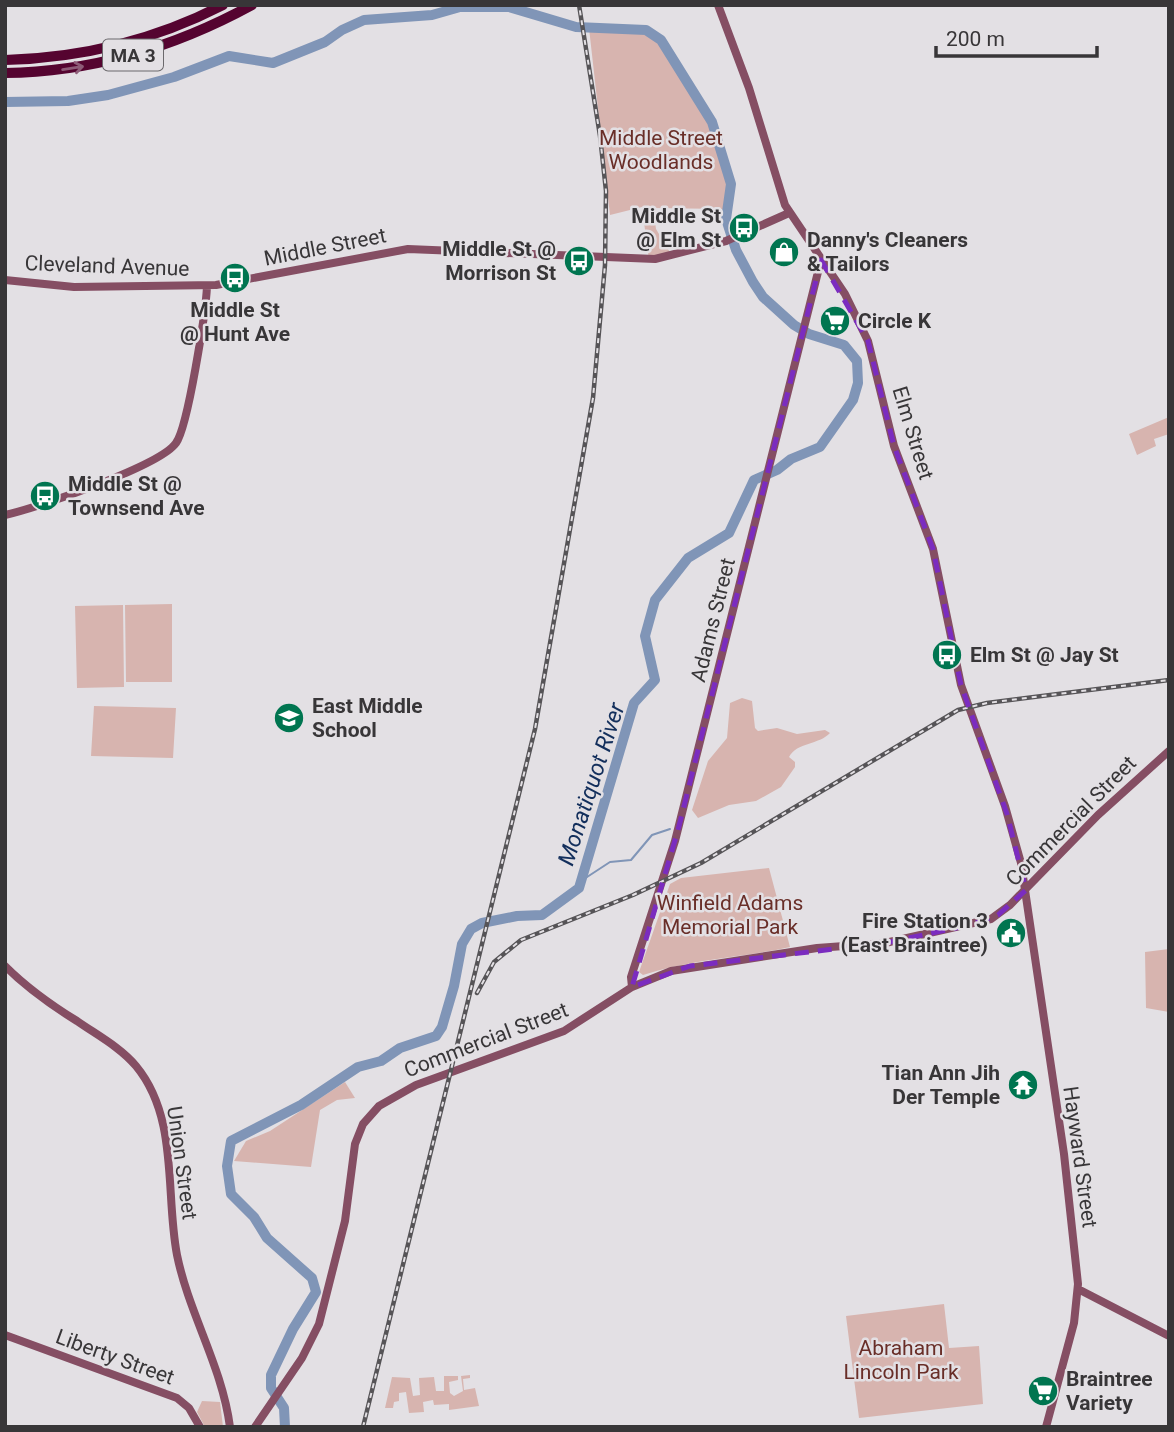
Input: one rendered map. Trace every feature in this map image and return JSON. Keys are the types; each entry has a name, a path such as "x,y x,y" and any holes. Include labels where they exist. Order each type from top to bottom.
{"highway":[{"name":"MA 3","path":"5,60 57,57 116,46 163,32 223,5"},
{"name":"MA 3","path":"5,73 63,69 132,55 188,37 252,5"}],"main road":[{"name":"Elm Street","path":"718,5 746,78 778,186 789,213 852,306 870,347 894,446 933,549 961,685 1007,814 1026,890"},
{"name":"Middle Street","path":"207,286 408,249 601,259 668,258 726,242 789,213"},
{"name":"Adams Street","path":"632,986 631,977 676,841 821,260"},
{"name":"Cleveland Avenue","path":"5,279 67,287 207,286"},
{"path":"5,515 32,508 150,462 173,447 184,426 207,286"},
{"name":"Commercial Street","path":"255,1427 304,1354 321,1318 345,1221 355,1144 372,1112 416,1085 564,1031 632,986 690,966 748,961 817,948 885,943 975,924 998,915 1026,890 1098,815 1169,751"},
{"name":"Hayward Street","path":"1026,890 1066,1163 1078,1289 1074,1323 1046,1427"},
{"name":"Union Street","path":"5,966 41,997 121,1051 137,1067 153,1092 164,1129 179,1264 222,1383 230,1427"},
{"path":"1078,1289 1169,1336"},
{"name":"Liberty Street","path":"5,1335 180,1400 200,1427"}],"highlighted area":[{"path":"821,260 868,341 894,446 933,549 961,685 1007,814 1026,890 998,915 970,925 885,943 690,966 632,987 678,830"}],"green space":[{"name":"Middle Street Woodlands","path":"589,28 633,28 658,37 712,122 731,184 724,209 653,208 656,229 671,254 649,260 642,207 610,215"},
{"path":"1169,417 1169,434 1154,439 1156,446 1137,455 1129,434"},
{"path":"172,604 172,682 126,682 125,605"},
{"path":"123,605 124,687 77,688 75,606"},
{"path":"742,698 752,701 755,728 758,731 777,728 797,734 825,730 830,733 793,752 789,757 795,762 795,767 781,787 756,801 729,805 698,818 692,810 708,761 727,738 730,703"},
{"path":"94,706 176,708 173,758 91,756"},
{"name":"Winfield Adams Memorial Park","path":"769,868 790,947 680,965 643,975 639,972 670,884 681,878"},
{"path":"1169,949 1169,1012 1146,1008 1145,952"},
{"path":"345,1082 355,1098 337,1100 320,1110 311,1167 234,1161 246,1141 270,1131"},
{"name":"Abraham Lincoln Park","path":"944,1304 949,1348 979,1346 983,1404 859,1418 846,1316"},
{"path":"470,1375 470,1378 463,1379 464,1390 475,1388 479,1406 449,1410 449,1404 434,1405 433,1400 423,1402 424,1412 409,1413 406,1392 399,1393 399,1401 394,1402 393,1408 385,1408 392,1377 410,1378 413,1396 420,1395 419,1378 434,1377 436,1391 444,1391 444,1376 458,1376 458,1380 449,1382 450,1393 454,1396 463,1391 461,1376"},
{"path":"202,1401 220,1402 223,1427 205,1427 197,1412"}],"waterway":[{"name":"Monatiquot River","path":"5,102 68,101 108,95 174,77 229,56 273,63 325,42 364,20 432,15 460,7 509,7 576,27 646,30 661,40 712,122 731,184 726,219 736,250 753,282 763,297 794,325 809,334 844,345 857,361 858,383 853,400 820,447 791,459 777,470 754,480 729,533 688,558 655,600 645,636 655,680 634,703 579,888 542,915 517,916 482,923 471,929 462,944 454,986 442,1027 436,1036 400,1048 381,1061 358,1067 301,1105 231,1141 227,1166 231,1194 254,1217 267,1238 312,1278 316,1292 293,1329 271,1375 271,1388 284,1408 285,1427"},
{"path":"584,879 610,862 631,860 652,835 670,829"}],"railway":[{"path":"363,1427 535,729 593,398 605,265 606,191 579,5"},
{"path":"477,993 494,962 521,940 633,895 701,863 958,710 987,703 1169,680"}],"place":[{"name":"Middle St @ Elm St","path":"744,228"},
{"name":"Danny's Cleaners & Tailors","path":"784,252"},
{"name":"Middle St @ Morrison St","path":"579,261"},
{"name":"Middle St @ Hunt Ave","path":"235,278"},
{"name":"Circle K","path":"835,321"},
{"name":"Middle St @ Townsend Ave","path":"45,496"},
{"name":"Elm St @ Jay St","path":"947,655"},
{"name":"East Middle School","path":"289,718"},
{"name":"Fire Station 3 (East Braintree)","path":"1011,933"},
{"name":"Tian Ann Jih Der Temple","path":"1023,1085"},
{"name":"Braintree Variety","path":"1043,1391"}]}
